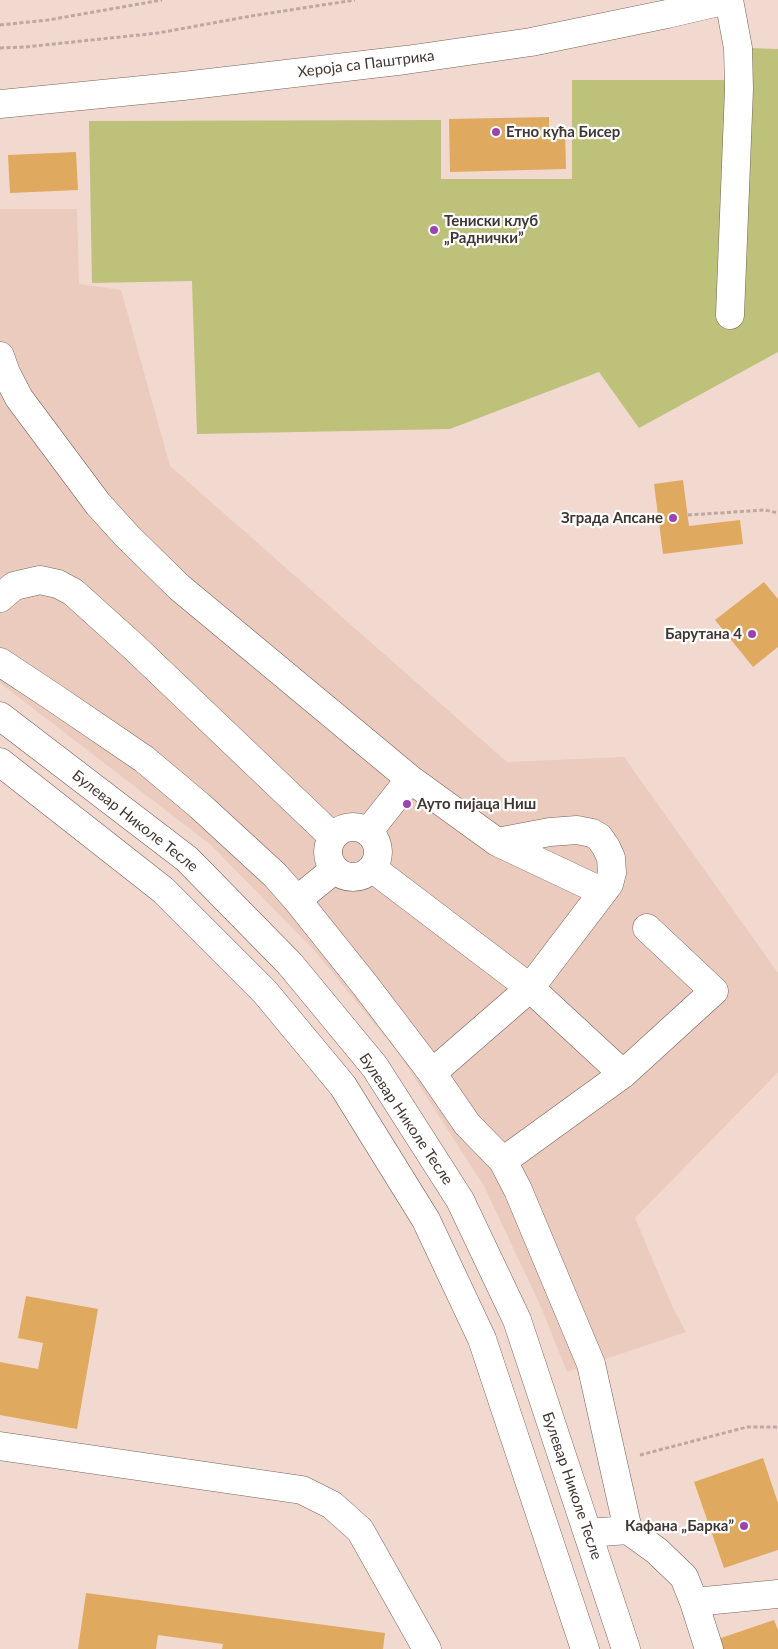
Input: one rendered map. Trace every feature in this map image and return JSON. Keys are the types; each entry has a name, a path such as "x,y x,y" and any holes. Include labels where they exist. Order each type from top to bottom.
{"main road":[{"name":"Хероја са Паштрика","path":"0,104 193,85 406,60 521,44 728,0"},
{"path":"728,0 738,48 739,89 730,315"},
{"path":"0,356 6,374 19,398 98,504 127,536 179,587 410,779 497,842 603,892"},
{"path":"0,598 14,586 40,580 58,584 73,592 134,647 332,837"},
{"path":"0,662 144,759 200,806 275,875 366,985 432,1073 467,1124 503,1160 518,1190 591,1364 628,1530"},
{"name":"Булевар Николе Тесле","path":"0,716 187,859 290,964 375,1067 460,1200 517,1320 626,1649"},
{"path":"0,762 164,890 265,992 343,1086 426,1220 482,1339 585,1649"},
{"path":"368,832 410,779"},
{"path":"345,828 362,828 374,838 378,845 377,861 366,874 358,877 349,877 341,874 330,862 328,853 332,837 345,828"},
{"path":"432,1073 530,988 609,884 612,873 611,858 599,837 592,832 577,830 550,832 497,842"},
{"path":"372,868 530,988 624,1074"},
{"path":"297,900 335,869"},
{"path":"503,1160 624,1074 714,991 647,928"},
{"path":"0,1446 302,1490 332,1505 360,1530 427,1649"},
{"path":"588,1533 628,1530 657,1551 684,1577 709,1649"},
{"path":"694,1602 778,1594"}],"path":[{"path":"0,25 48,20 162,0"},
{"path":"0,48 25,47 158,32 356,0"},
{"path":"688,515 765,510 778,513"},
{"path":"614,1462 747,1427 778,1427"}],"shaded area":[{"name":"Ауто пијаца Ниш","path":"0,209 77,209 79,284 121,290 170,466 507,762 624,757 778,973 778,1072 635,1218 673,1308 686,1332 567,1372 541,1307 484,1186 399,1054 314,950 211,845 0,683"}],"green space":[{"name":"Тениски клуб „Раднички”","path":"748,48 778,49 778,352 639,428 599,372 450,429 197,434 192,281 92,283 89,121 441,120 441,179 572,179 572,80 731,80"}],"building":[{"path":"549,117 549,127 565,127 566,169 450,172 449,119"},
{"path":"76,152 78,190 10,193 8,155"},
{"name":"Зграда Апсане","path":"683,480 689,526 740,520 743,544 663,554 654,484"},
{"name":"Барутана 4","path":"764,582 778,599 778,647 753,667 715,620"},
{"path":"26,1296 98,1309 77,1429 0,1415 0,1362 38,1369 43,1343 18,1338"},
{"name":"Кафана „Барка”","path":"763,1458 778,1503 778,1550 724,1568 694,1482"},
{"path":"86,1593 385,1633 383,1649 222,1649 223,1644 158,1635 156,1649 78,1649"},
{"path":"774,1620 778,1630 778,1649 721,1649 718,1639"}],"place":[{"name":"Етно кућа Бисер","path":"496,132"},
{"name":"Тениски клуб „Раднички”","path":"434,230"},
{"name":"Зграда Апсане","path":"673,518"},
{"name":"Барутана 4","path":"752,634"},
{"name":"Ауто пијаца Ниш","path":"407,804"},
{"name":"Кафана „Барка”","path":"744,1526"}]}
